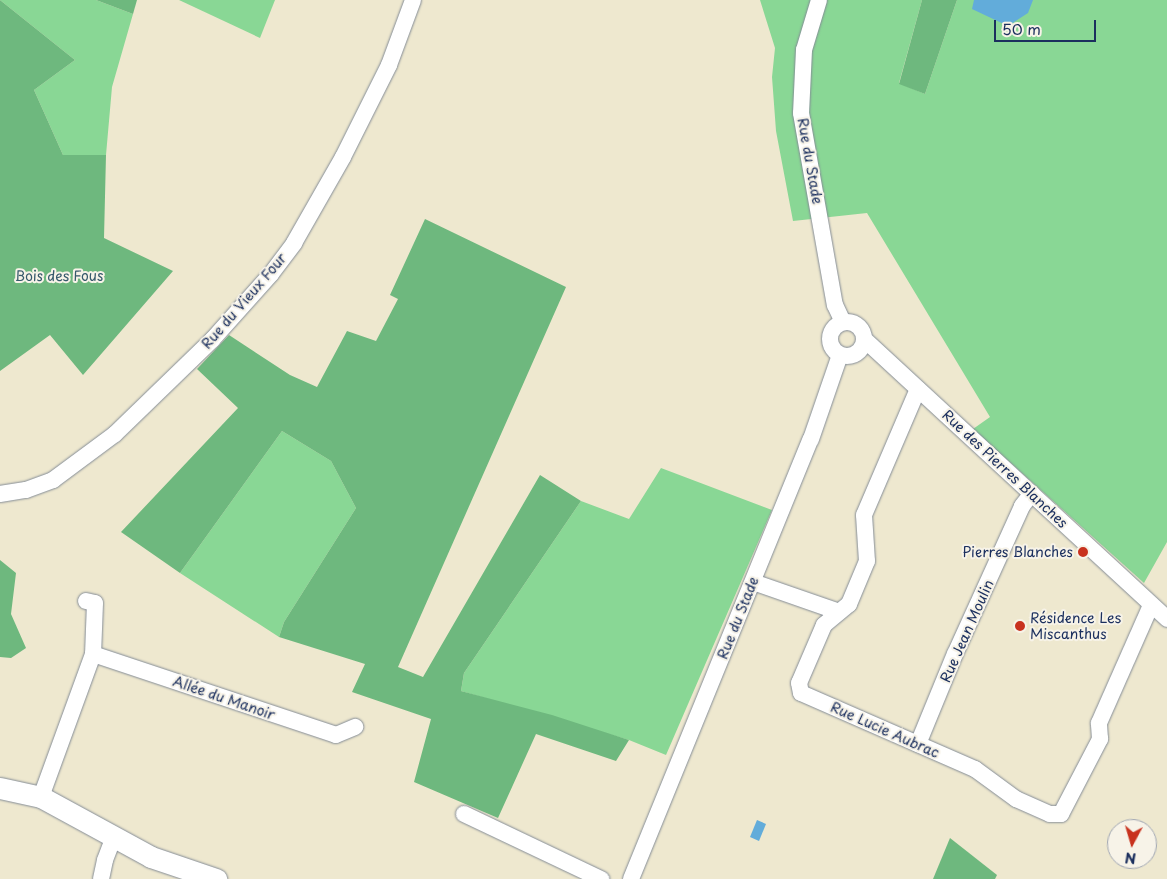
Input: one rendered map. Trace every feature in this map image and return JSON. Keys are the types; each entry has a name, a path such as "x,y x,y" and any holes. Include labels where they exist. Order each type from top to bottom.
{"main road":[{"path":"0,788 41,796 151,858 216,879"}],"street":[{"name":"Rue du Vieux Four","path":"0,494 26,490 53,480 115,434 212,340 271,274 294,243 342,157 389,65 413,0"},
{"name":"Rue du Stade","path":"819,0 804,50 801,113 835,305 843,322"},
{"path":"843,322 858,325 864,339 863,345 856,353 845,356 832,348 830,337 834,328 843,322"},
{"name":"Rue des Pierres Blanches","path":"864,339 1167,619"},
{"name":"Rue du Stade","path":"631,879 811,438 840,354"},
{"name":"Rue Lucie Aubrac","path":"918,389 864,515 867,561 849,604 824,625 799,683 801,693 975,769 1016,799 1050,814 1061,814 1100,739 1099,723 1152,605"},
{"name":"Rue Jean Moulin","path":"918,744 955,654 1022,506 1032,493"},
{"path":"753,582 839,612"},
{"path":"41,796 93,654 95,603 86,601"},
{"name":"Allée du Manoir","path":"93,654 336,735 355,727"},
{"path":"464,814 601,879"},
{"path":"101,879 105,860 114,837"}],"green space":[{"path":"0,0 96,0 133,14 112,87 106,155 63,155 34,90 75,60"},
{"name":"Bois des Fous","path":"0,0 75,60 34,90 63,155 106,155 104,238 173,271 83,375 50,335 0,371"},
{"path":"96,0 137,0 133,14"},
{"path":"179,0 275,0 260,38"},
{"path":"760,0 922,0 899,83 925,94 957,0 1167,0 1167,542 1144,583 973,429 990,417 867,213 793,221 776,131 772,77 775,48"},
{"path":"922,0 957,0 925,94 899,84"},
{"path":"425,219 566,287 398,667 423,677 540,475 581,501 464,673 461,691 552,715 629,740 616,761 536,734 498,818 414,782 431,719 352,692 365,664 279,637 284,622 356,508 331,461 282,431 180,573 121,532 238,408 197,369 229,335 290,375 317,387 347,331 376,341 398,299 390,295"},
{"path":"282,431 331,461 356,508 284,622 279,637 180,573"},
{"path":"661,468 772,510 666,755 629,740 461,691 464,673 581,501 629,519"},
{"path":"0,560 16,573 11,614 26,648 11,658 0,657"},
{"path":"950,838 997,875 995,879 933,879"}],"water":[{"path":"974,0 1033,0 1028,13 1008,26 972,9"},
{"path":"757,820 766,824 759,841 750,837"}],"place":[{"name":"Pierres Blanches","path":"1083,552"},
{"name":"Résidence Les Miscanthus","path":"1020,626"}]}
